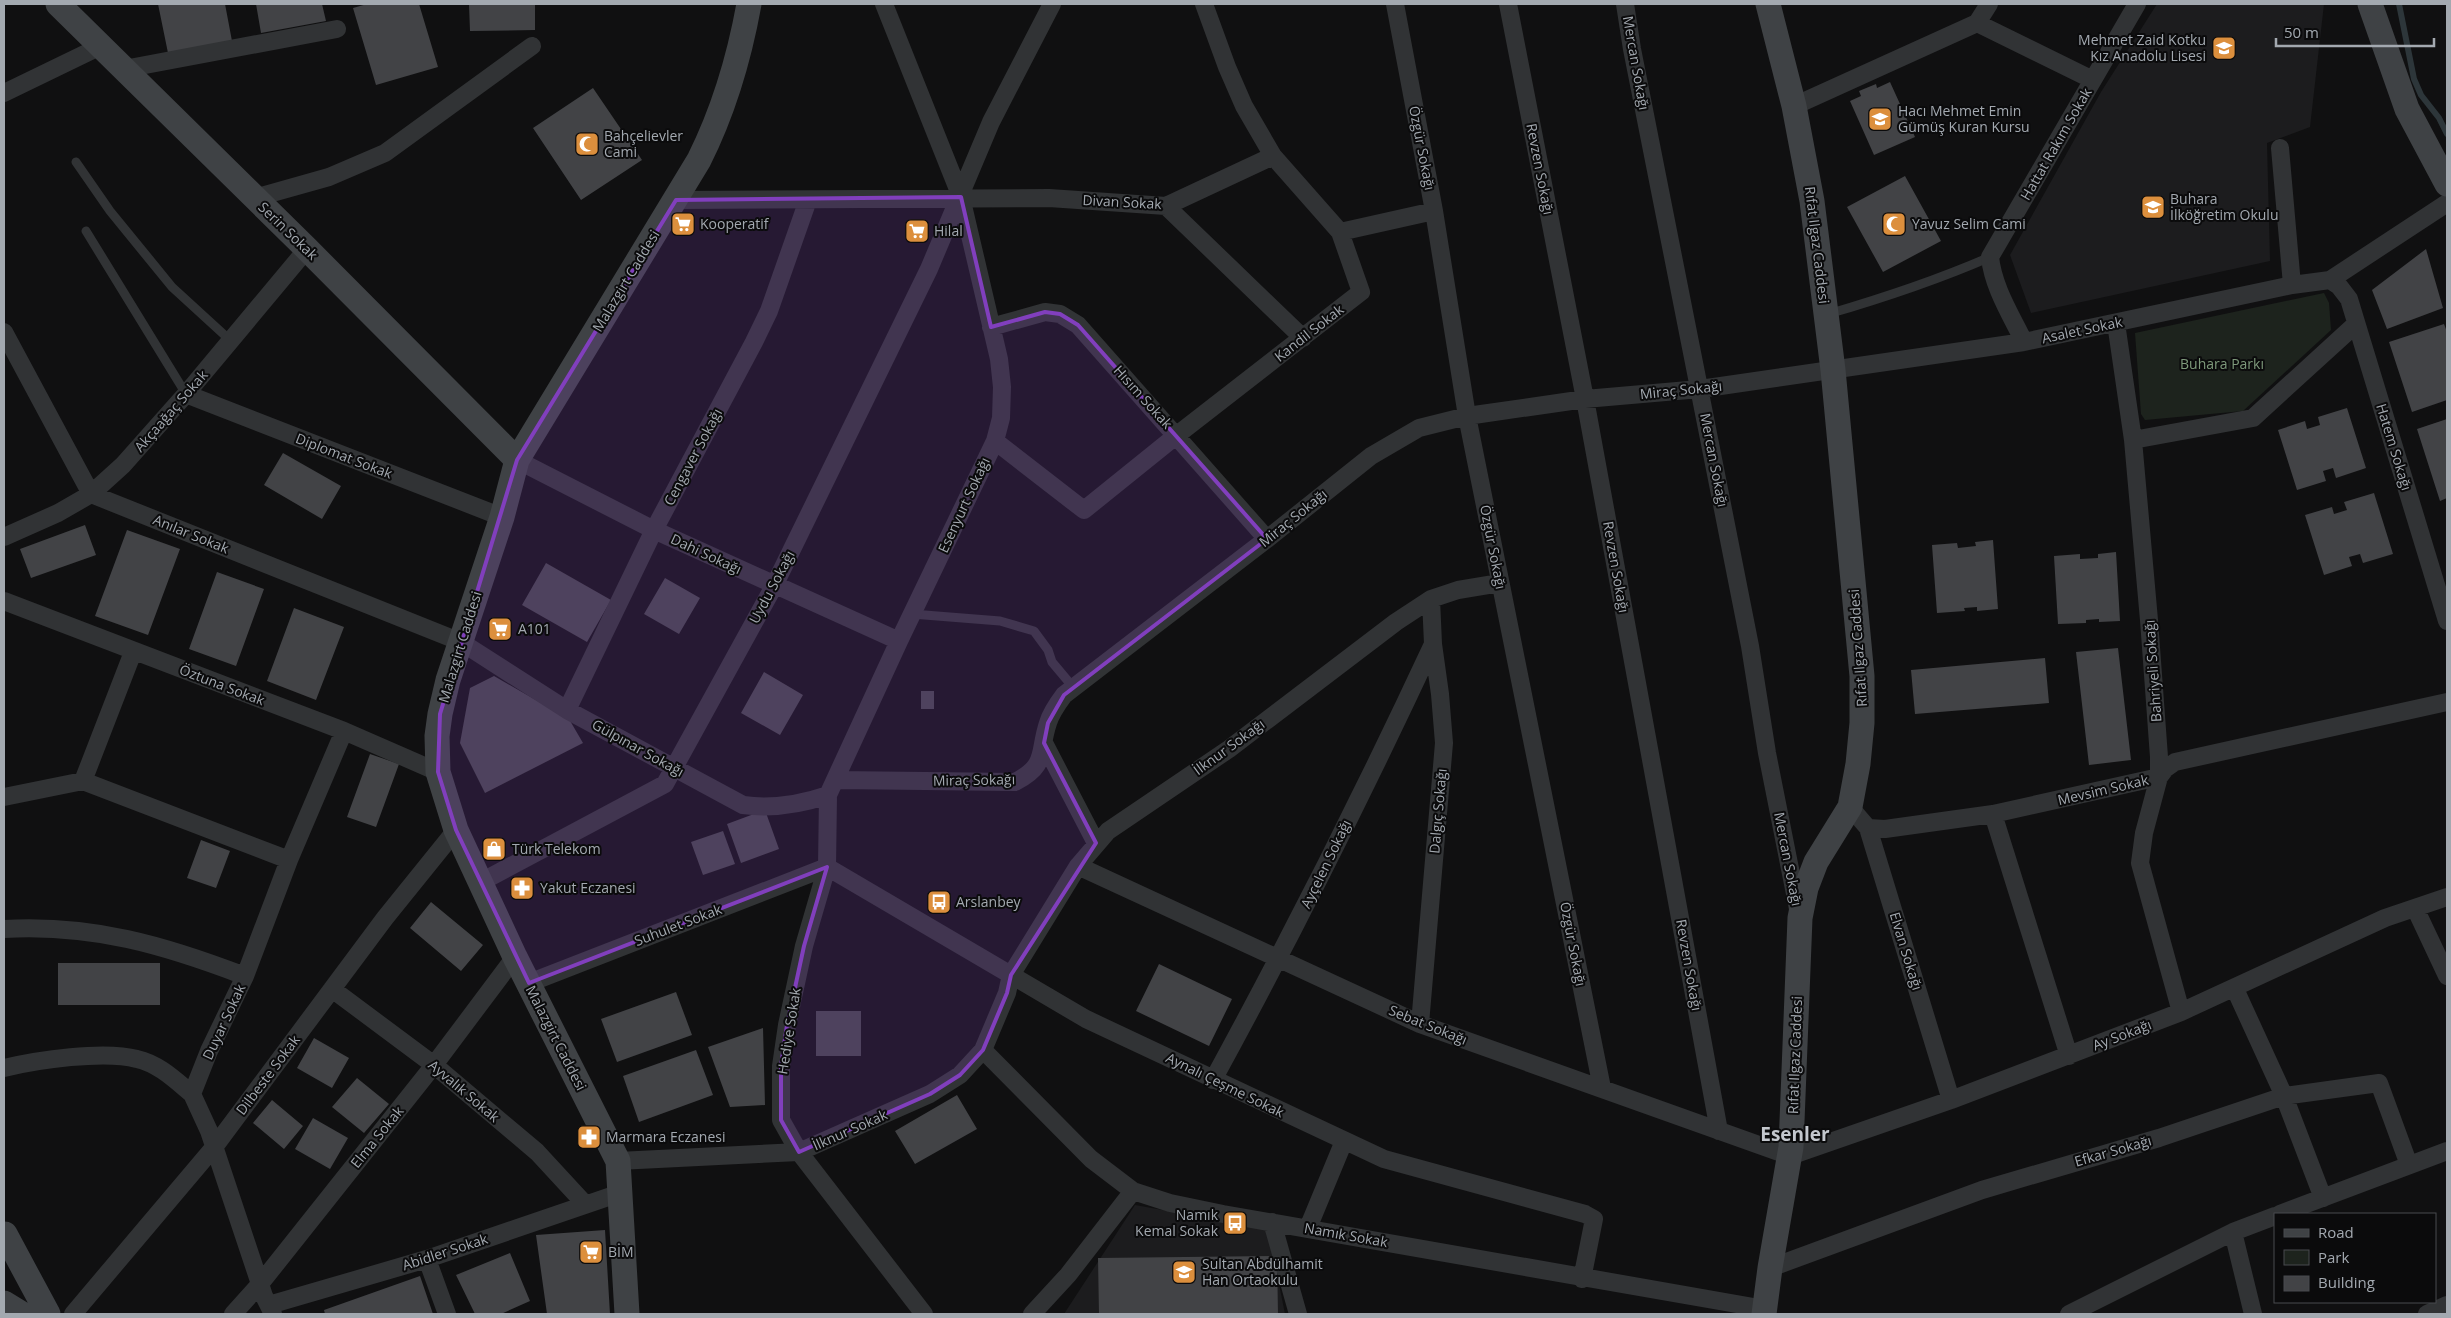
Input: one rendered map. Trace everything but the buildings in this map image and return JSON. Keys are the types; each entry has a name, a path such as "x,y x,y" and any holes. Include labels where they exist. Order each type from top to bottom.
{"street":[{"name":"Serin Sokak","path":"58,4 308,249 517,460"},
{"name":"Malazgirt Caddesi","path":"626,1314 618,1161 515,957 456,830 438,772 440,714 461,642 502,517 517,460 676,200 716,126 731,83 749,4"},
{"name":"Esenyurt Sokağı","path":"832,787 898,641 995,441 1001,418 1002,387 999,359 961,197 884,4"},
{"name":"Uydu Sokağı","path":"481,882 665,784 774,586 929,269 961,197 991,122 1052,4"},
{"name":"Kandil Sokak","path":"995,441 1084,510 1361,292 1340,232 1273,156 1244,106 1227,67 1204,4"},
{"name":"Özgür Sokağı","path":"1395,4 1434,211 1467,416 1602,1088"},
{"name":"Revzen Sokağı","path":"1508,4 1585,399 1719,1131"},
{"name":"Mercan Sokağı","path":"1625,4 1632,49 1700,389 1800,918"},
{"name":"Rıfat Ilgaz Caddesi","path":"1764,1311 1790,1156 1800,918 1806,888 1816,862 1850,807 1858,764 1862,723 1862,676 1833,370 1812,201 1794,106 1768,4"},
{"path":"1794,106 1977,23 1989,4"},
{"name":"Hattat Rakım Sokak","path":"1990,257 2137,4"},
{"path":"2370,4 2407,109 2447,184"},
{"path":"1977,23 2093,80"},
{"path":"124,69 337,29"},
{"path":"4,93 100,46"},
{"path":"254,198 329,177 385,153 532,46"},
{"path":"2280,148 2292,285"},
{"name":"Divan Sokak","path":"676,200 1049,198 1166,206 1273,156"},
{"name":"Cengaver Sokağı","path":"567,710 654,530 765,319 808,200"},
{"path":"2330,280 2447,203"},
{"path":"1166,206 1303,338"},
{"path":"1340,232 1434,211"},
{"name":"Akçaağaç Sokak","path":"4,537 58,513 91,494 122,465 186,394 308,249"},
{"path":"1990,257 1996,283 2024,342"},
{"name":"Asalet Sokak","path":"1833,370 2024,342 2292,285 2330,280"},
{"name":"Hatem Sokağı","path":"2330,280 2339,286 2349,299 2447,621"},
{"name":"Hısım Sokak","path":"991,327 1045,312 1060,314 1078,325 1267,539"},
{"name":"Bahriyeli Sokağı","path":"2116,323 2133,440 2149,620 2159,777 2144,833 2140,863 2181,1012"},
{"path":"2133,440 2253,418 2356,324"},
{"path":"4,332 91,494"},
{"name":"Miraç Sokağı","path":"832,787 1015,782 1037,768 1048,723 1064,695 1073,687 1267,539 1371,456 1419,428 1467,416 1585,399 1700,389 1833,370"},
{"name":"Diplomat Sokak","path":"186,394 502,517"},
{"name":"Dahi Sokağı","path":"517,460 654,530 898,641"},
{"name":"Anılar Sokak","path":"91,494 461,642"},
{"name":"İlknur Sokağı","path":"1011,975 1078,866 1108,831 1229,749 1396,622 1431,599 1458,590 1500,583"},
{"name":"Dalgıç Sokağı","path":"1420,1024 1444,743 1440,694 1432,644 1431,599"},
{"name":"Öztuna Sokak","path":"4,601 133,652 344,731 438,772"},
{"name":"Gülpınar Sokağı","path":"461,642 567,710 742,804 763,808 784,807 832,787"},
{"name":"Ayçelen Sokağı","path":"1213,1080 1279,959 1397,721 1432,644"},
{"path":"83,782 133,652"},
{"name":"Mevsim Sokak","path":"1868,828 1885,829 1993,814 2159,777 2165,768 2175,762 2447,702"},
{"name":"Duyar Sokak","path":"192,1094 209,1051 245,976 289,860 344,731"},
{"path":"1044,743 1096,843"},
{"path":"4,797 83,782 289,860"},
{"name":"Hediye Sokak","path":"832,787 827,867 804,946 787,1026 781,1066 781,1120 799,1152 924,1314"},
{"name":"Elvan Sokağı","path":"1850,807 1868,828 1952,1100"},
{"path":"1993,814 2069,1056"},
{"name":"Dilbeste Sokak","path":"73,1314 215,1146 385,918 456,830"},
{"name":"Sebat Sokağı","path":"1078,866 1420,1024 1790,1156"},
{"name":"Aynalı Çeşme Sokak","path":"827,867 1086,1019 1344,1141 1384,1159 1585,1214 1594,1220 1582,1278"},
{"name":"Suhulet Sokak","path":"529,984 827,867"},
{"name":"Ay Sokağı","path":"1790,1156 1952,1100 2181,1012 2385,918 2447,897"},
{"path":"2416,908 2447,976"},
{"path":"4,929 25,928 92,932 141,940 193,956 245,976"},
{"name":"Elma Sokak","path":"233,1314 260,1284 434,1065 515,957"},
{"name":"İlknur Sokak","path":"618,1161 799,1152 930,1094 960,1075 983,1050 1005,1000 1011,975"},
{"name":"Ayvalık Sokak","path":"332,989 434,1065 537,1152 585,1204"},
{"path":"2234,989 2284,1096 2323,1198"},
{"name":"Namık Sokak","path":"983,1050 1091,1159 1132,1191 1170,1203 1764,1311"},
{"path":"4,1068 34,1061 99,1056 137,1059 165,1071 192,1094 215,1146 260,1284 271,1310"},
{"name":"Efkar Sokağı","path":"1770,1268 1982,1190 2159,1138 2284,1096 2379,1083 2409,1165"},
{"path":"1308,1228 1344,1141"},
{"path":"2283,1213 2447,1150"},
{"path":"1032,1314 1068,1275 1132,1191"},
{"name":"Abidler Sokak","path":"271,1310 427,1259 620,1192"},
{"path":"2069,1314 2233,1232 2274,1216"},
{"path":"1272,1222 1298,1314"},
{"path":"4,1231 48,1314"},
{"path":"2233,1232 2253,1314"},
{"path":"427,1259 448,1314"},
{"path":"4,1302 22,1314"},
{"path":"2427,1314 2447,1304"}],"lane":[{"path":"76,162 110,211 172,287 231,341"},
{"path":"86,230 186,394"},
{"path":"1826,314 1881,299 1941,278 1990,257"},
{"path":"912,614 1000,621 1034,632 1048,650 1052,662 1073,687"}],"highlighted area":[{"path":"961,197 991,327 1045,312 1060,314 1078,325 1267,539 1064,695 1048,723 1044,743 1096,843 1011,975 1007,993 983,1050 960,1075 930,1094 799,1152 781,1120 781,1066 787,1025 804,946 827,867 529,983 456,830 438,772 440,714 517,460 676,200"}],"shaded area":[{"path":"2157,4 2324,4 2310,127 2267,143 2270,261 2031,313 2010,255 2101,92"},
{"name":"Sultan Abdülhamit Han Ortaokulu","path":"1135,1205 1268,1229 1285,1314 1064,1314"}],"green space":[{"name":"Buhara Parkı","path":"2324,293 2329,303 2331,330 2243,411 2145,420 2141,414 2135,333"}],"waterway":[{"path":"2399,4 2414,79 2421,95 2439,118 2447,134"}],"place":[{"name":"Mehmet Zaid Kotku Kız Anadolu Lisesi","path":"2224,48"},
{"name":"Hacı Mehmet Emin Gümüş Kuran Kursu","path":"1880,119"},
{"name":"Bahçelievler Cami","path":"587,144"},
{"name":"Buhara İlköğretim Okulu","path":"2153,207"},
{"name":"Kooperatif","path":"683,224"},
{"name":"Yavuz Selim Cami","path":"1894,224"},
{"name":"Hilal","path":"917,231"},
{"name":"A101","path":"500,629"},
{"name":"Türk Telekom","path":"494,849"},
{"name":"Yakut Eczanesi","path":"522,888"},
{"name":"Arslanbey","path":"939,902"},
{"name":"Marmara Eczanesi","path":"589,1137"},
{"name":"Namık Kemal Sokak","path":"1235,1223"},
{"name":"BİM","path":"591,1252"},
{"name":"Sultan Abdülhamit Han Ortaokulu","path":"1184,1272"}],"district":[{"name":"Esenler","path":"1795,1134"}]}
